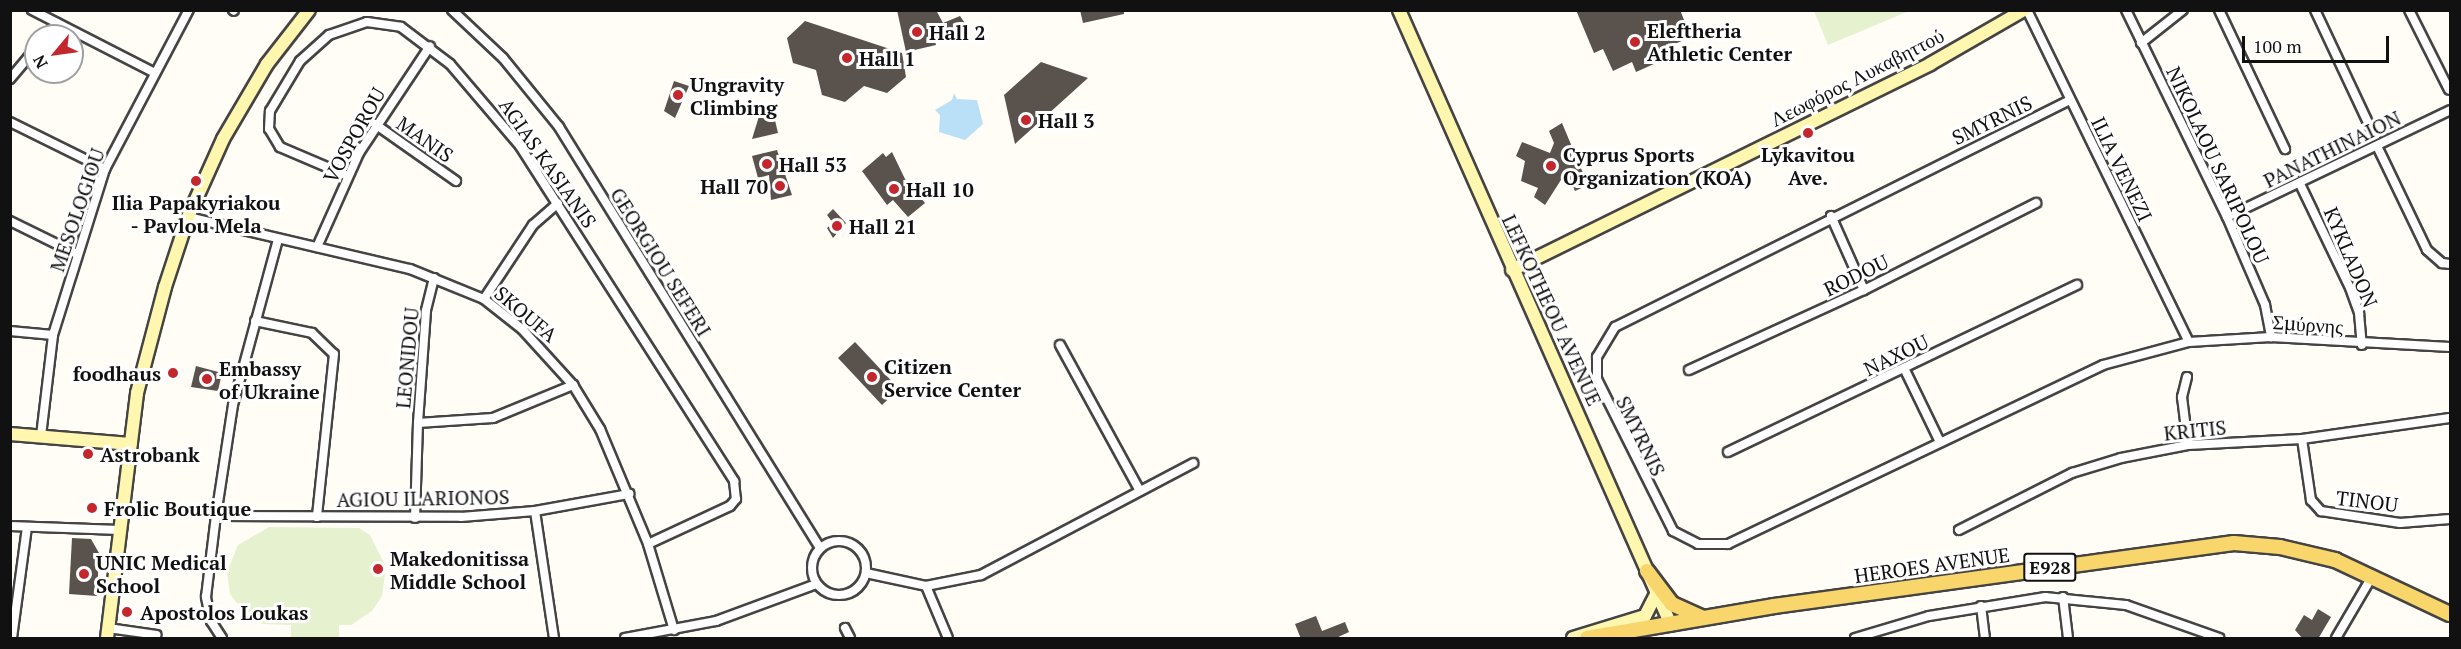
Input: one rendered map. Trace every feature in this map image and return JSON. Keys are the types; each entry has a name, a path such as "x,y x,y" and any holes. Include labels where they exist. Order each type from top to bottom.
{"main road":[{"path":"108,633 131,444 146,352 188,218 223,139 267,64 309,10"},
{"name":"LEFKOTHEOU AVENUE","path":"1399,10 1512,270 1671,625"},
{"name":"Λεωφόρος Λυκαβηττού","path":"1512,270 1930,64 2025,10"},
{"path":"10,434 131,444"},
{"name":"HEROES AVENUE","path":"1587,639 1706,619 2213,545 2306,552 2373,575 2451,614"},
{"path":"1647,571 1672,604 1706,619"},
{"path":"1574,639 1646,616 1657,592"}],"street":[{"path":"32,10 153,72"},
{"name":"MESOLOGIOU","path":"41,436 53,335 105,169 153,72 189,10"},
{"name":"GEORGIOU SEFERI","path":"452,10 503,58 559,127 820,548"},
{"name":"ILIA VENEZI","path":"2025,10 2188,342"},
{"name":"NIKOLAOU SARIPOLOU","path":"2126,10 2227,217 2265,305 2271,337"},
{"path":"2141,43 2183,10"},
{"path":"2219,10 2285,148"},
{"path":"2315,10 2370,127"},
{"path":"2409,10 2449,90"},
{"name":"AGIAS KASIANIS","path":"348,176 287,151 271,134 268,117 288,76 320,41 356,24 401,27 430,46 495,113 558,203 736,489 736,499 724,510 648,544"},
{"name":"VOSPOROU","path":"317,247 348,176 375,124 430,46"},
{"path":"10,80 24,63"},
{"name":"SMYRNIS","path":"2070,100 1626,318 1609,334 1597,357 1601,392 1664,518 1673,531 1698,544 1728,544 2103,365 2188,342"},
{"name":"PANATHINAION","path":"2227,217 2451,110"},
{"path":"10,122 105,169"},
{"name":"MANIS","path":"375,124 456,181"},
{"path":"2377,146 2427,250 2442,263 2451,264"},
{"name":"KYKLADON","path":"2300,184 2350,288 2359,313 2362,345"},
{"path":"484,299 533,225 558,203"},
{"name":"RODOU","path":"1689,370 1864,290 2036,203"},
{"path":"1831,216 1864,290"},
{"name":"SKOUFA","path":"188,218 317,247 434,278 484,299 535,340 573,385 600,429 648,544 674,630"},
{"path":"10,221 77,254"},
{"path":"222,639 211,621 206,597 216,516 233,405 278,239"},
{"name":"LEONIDOU","path":"434,278 426,311 418,423 493,418 573,385"},
{"name":"NAXOU","path":"1728,452 1905,370 2077,285"},
{"path":"255,321 312,333 334,354 317,517"},
{"path":"10,332 53,335"},
{"name":"Σμύρνης","path":"2188,342 2271,337 2362,345 2451,347"},
{"path":"1060,345 1140,491"},
{"path":"1905,370 1940,442"},
{"path":"2187,377 2182,397 2188,444"},
{"name":"KRITIS","path":"1959,530 2098,463 2188,444 2302,440 2451,418"},
{"path":"415,518 418,423"},
{"name":"TINOU","path":"2302,440 2311,500 2321,511 2400,523 2451,519"},
{"path":"866,573 926,586 981,575 1193,463"},
{"name":"AGIOU ILARIONOS","path":"216,516 415,518 535,511 628,494"},
{"path":"535,511 554,639"},
{"path":"10,526 120,530"},
{"path":"12,639 13,614 27,527"},
{"path":"836,541 852,544 864,557 866,573 858,589 842,596 826,593 816,584 811,569 820,548 836,541"},
{"path":"2336,639 2373,575"},
{"path":"625,639 674,630 757,608 816,584"},
{"path":"926,586 948,639"},
{"path":"2063,597 2068,639"},
{"path":"1856,639 1981,606 2063,597 2126,604 2188,623 2219,639"},
{"path":"1981,606 1985,639"},
{"path":"845,628 850,639"},
{"path":"108,633 157,635"}],"green space":[{"path":"1814,11 1909,11 1828,45"},
{"path":"269,527 359,528 370,535 386,567 382,596 372,611 351,625 339,625 339,638 291,638 291,625 263,624 248,618 230,594 227,572 238,545"}],"water":[{"path":"954,93 957,99 977,100 983,124 965,140 939,132 940,115 935,110 952,100"}],"building":[{"name":"Hall 2","path":"897,10 936,10 943,23 960,16 967,26 966,35 960,41 956,36 953,39 931,23 936,45 906,52"},
{"path":"1080,10 1124,10 1124,14 1083,23"},
{"name":"Eleftheria Athletic Center","path":"1576,10 1680,10 1691,37 1670,46 1674,55 1636,72 1632,62 1613,71 1603,49 1594,53"},
{"name":"Hall 1","path":"805,21 902,53 906,77 887,93 864,86 845,102 822,95 816,70 793,63 787,38"},
{"name":"Hall 3","path":"1041,62 1088,78 1015,144 1004,95"},
{"name":"Ungravity Climbing","path":"674,81 689,86 675,118 664,111"},
{"path":"760,113 774,116 778,133 752,139"},
{"name":"Cyprus Sports Organization (KOA)","path":"1562,123 1588,185 1575,191 1566,172 1545,205 1534,197 1538,188 1521,181 1525,161 1516,156 1522,142 1550,153 1554,143 1549,131"},
{"path":"777,150 792,195 771,200 769,175 758,178 752,156"},
{"name":"Hall 10","path":"892,152 905,179 925,203 908,217 893,200 887,205 862,171 883,153 886,157"},
{"name":"Hall 21","path":"833,209 846,223 833,238 827,228 833,223 827,215"},
{"name":"Citizen Service Center","path":"855,342 899,389 882,405 838,358"},
{"name":"Embassy of Ukraine","path":"196,366 222,373 218,391 191,387"},
{"name":"UNIC Medical School","path":"72,538 91,539 99,553 97,596 69,594"},
{"path":"2318,609 2331,617 2318,639 2303,639 2295,630 2304,615 2312,620"},
{"path":"1316,616 1322,631 1345,622 1349,632 1334,639 1301,639 1295,624"}],"place":[{"name":"Hall 2","path":"917,32"},
{"name":"Eleftheria Athletic Center","path":"1635,42"},
{"name":"Hall 1","path":"847,58"},
{"name":"Ungravity Climbing","path":"678,95"},
{"name":"Hall 3","path":"1026,120"},
{"name":"Lykavitou Ave.","path":"1808,133"},
{"name":"Hall 53","path":"767,164"},
{"name":"Cyprus Sports Organization (KOA)","path":"1551,166"},
{"name":"Ilia Papakyriakou - Pavlou Mela","path":"196,181"},
{"name":"Hall 70","path":"780,186"},
{"name":"Hall 10","path":"894,189"},
{"name":"Hall 21","path":"837,226"},
{"name":"foodhaus","path":"173,373"},
{"name":"Citizen Service Center","path":"872,377"},
{"name":"Embassy of Ukraine","path":"207,379"},
{"name":"Astrobank","path":"88,454"},
{"name":"Frolic Boutique","path":"92,508"},
{"name":"Makedonitissa Middle School","path":"378,569"},
{"name":"UNIC Medical School","path":"84,574"},
{"name":"Apostolos Loukas","path":"127,612"}]}
